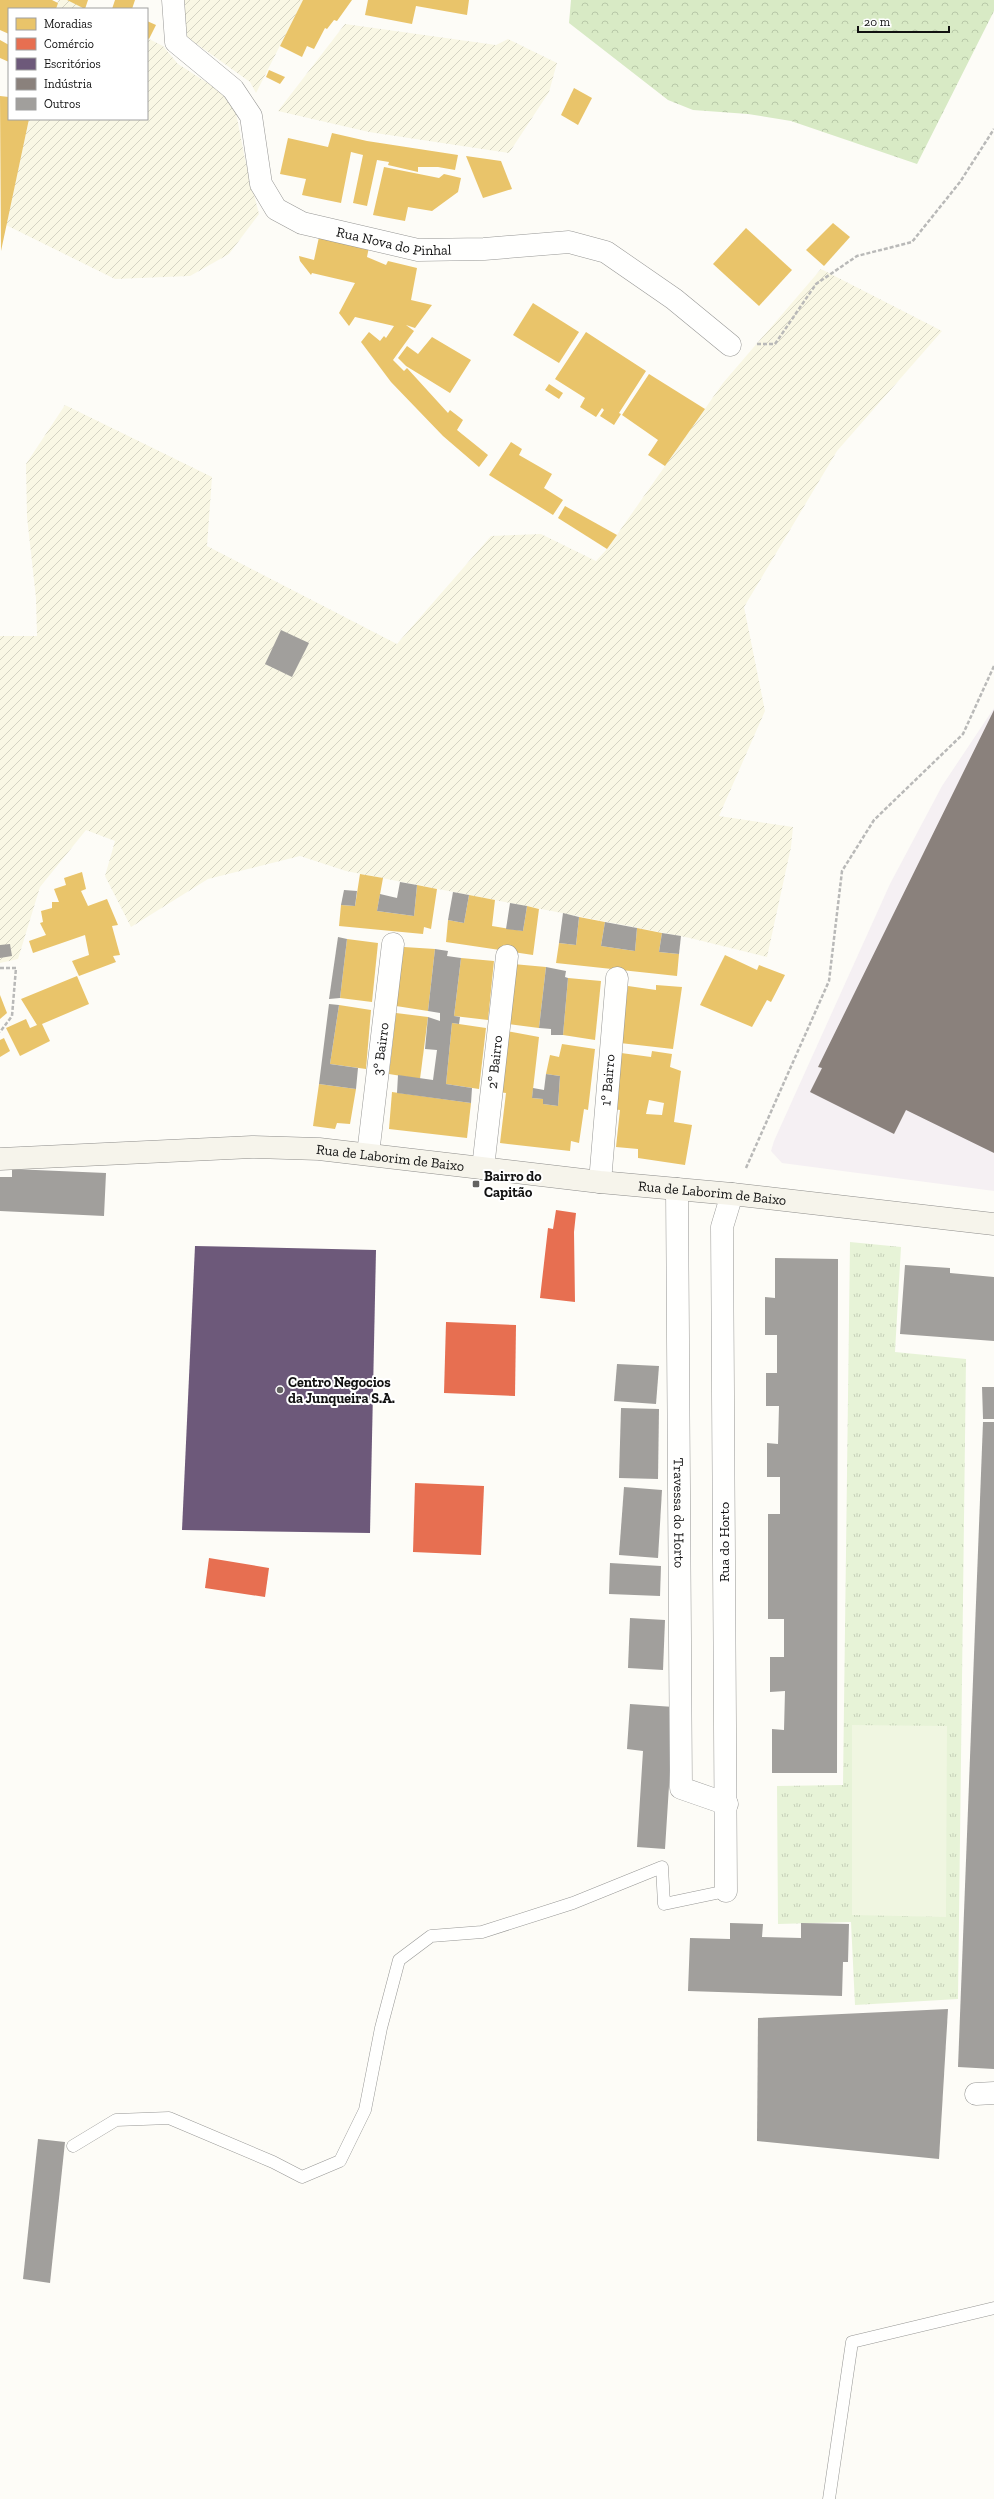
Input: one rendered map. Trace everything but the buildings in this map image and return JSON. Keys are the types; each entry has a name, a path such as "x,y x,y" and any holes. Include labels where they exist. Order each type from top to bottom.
{"main road":[{"name":"Rua de Laborim de Baixo","path":"0,1159 252,1147 319,1148 600,1182 732,1194 994,1224"}],"street":[{"name":"Rua Nova do Pinhal","path":"173,0 176,42 233,88 251,116 261,184 276,208 302,223 418,250 484,249 569,242 606,252 674,299 730,345"},
{"name":"3º Bairro","path":"368,1154 393,944"},
{"name":"2º Bairro","path":"483,1168 507,956"},
{"name":"1º Bairro","path":"600,1182 617,978"},
{"name":"Travessa do Horto","path":"676,1190 681,1788 727,1804"},
{"name":"Rua do Horto","path":"726,1891 727,1804 722,1227 732,1194"}],"lane":[{"path":"73,2146 116,2120 169,2118 273,2162 302,2177 340,2161 365,2110 381,2028 399,1960 431,1936 482,1932 573,1903 662,1867 664,1904 726,1891"},
{"path":"829,2499 852,2342 994,2308"}],"path":[{"path":"730,345 775,344 816,284 857,256 912,242 960,182 994,129"},
{"path":"732,1194 749,1163 829,981 842,871 874,820 963,734 994,666"},
{"path":"0,968 16,968 12,1016 0,1032"}],"shaded area":[{"path":"58,0 67,0 84,8 56,8"},
{"path":"181,0 303,0 256,93 250,82 187,37"},
{"path":"345,24 496,45 508,39 557,63 549,92 509,153 369,132 278,111"},
{"path":"148,38 163,46 178,64 220,91 236,113 245,159 259,214 229,254 190,276 115,279 6,225 29,120 148,120"},
{"path":"821,269 942,331 837,451 744,607 765,711 719,816 793,827 791,847 767,957 690,938 346,871 300,856 208,879 131,927 105,876 115,841 86,830 40,887 18,959 0,963 0,636 37,636 36,598 27,517 26,464 65,405 212,477 207,546 397,644 491,536 541,534 596,561 607,549 723,383"},
{"path":"994,708 994,1191 782,1163 771,1151 774,1141 890,884 942,786"}],"green space":[{"path":"571,0 994,0 994,11 917,164 791,121 748,114 693,110 668,100 569,23"},
{"path":"850,1242 901,1247 895,1352 966,1359 958,1999 855,2005 851,1922 778,1924 777,1786 843,1785"},
{"path":"852,1725 947,1726 946,1917 852,1915"}],"place":[{"name":"Bairro do Capitão","path":"476,1184"},
{"name":"Centro Negocios da Junqueira S.A.","path":"280,1390"}]}
